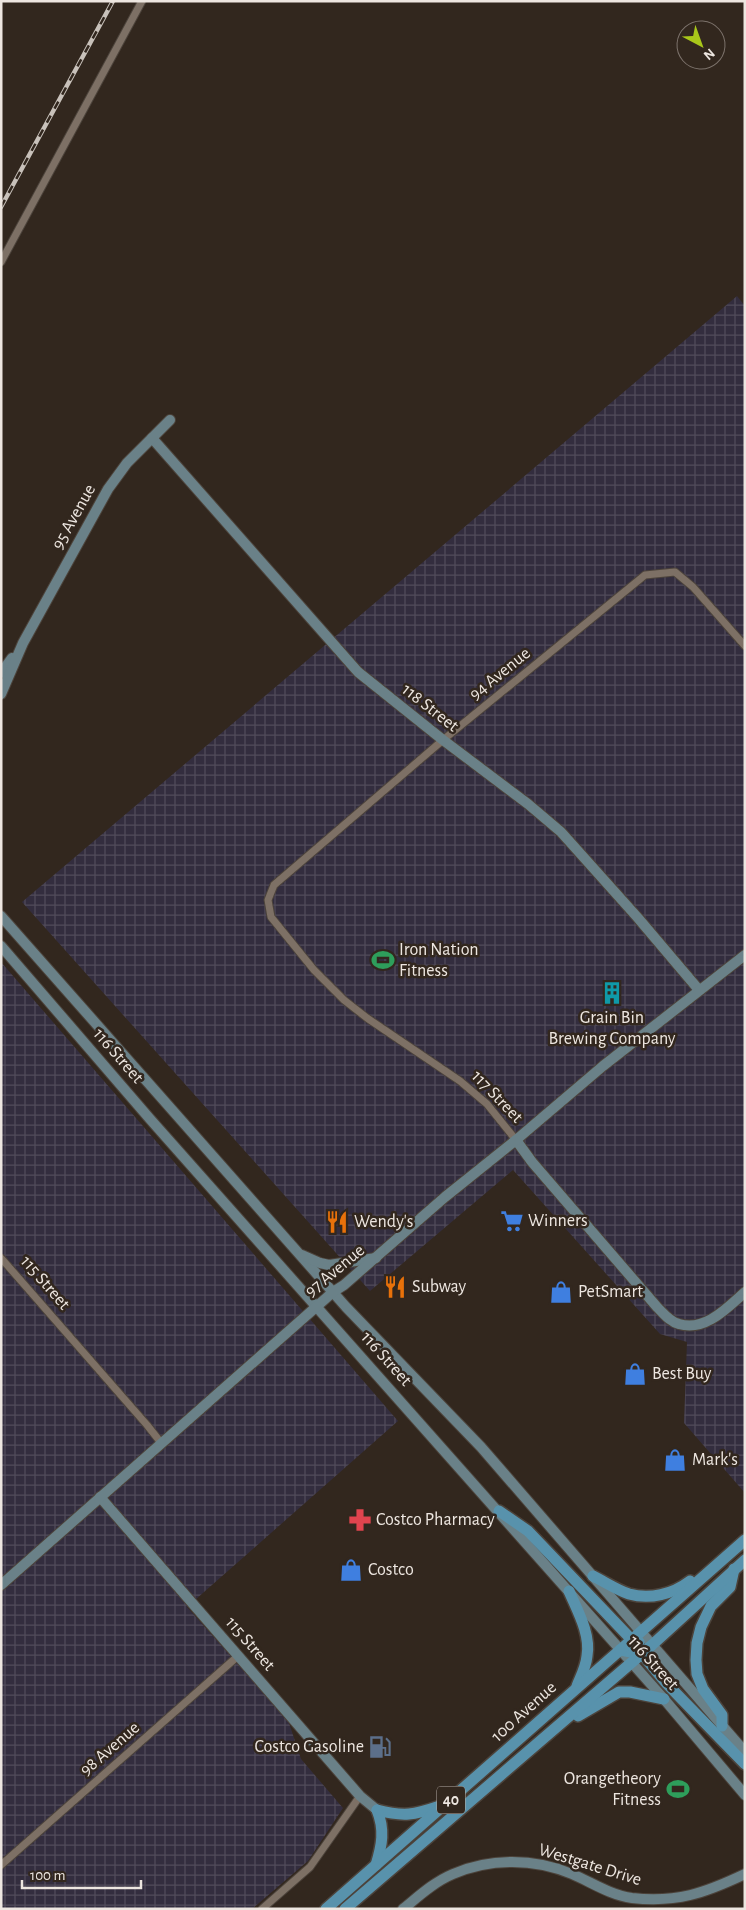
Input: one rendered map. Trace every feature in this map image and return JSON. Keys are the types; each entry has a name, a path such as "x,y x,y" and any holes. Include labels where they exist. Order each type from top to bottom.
{"main road":[{"path":"499,1511 528,1531 636,1636 652,1645"},
{"name":"100 Avenue","path":"326,1909 745,1540"},
{"name":"100 Avenue","path":"345,1909 642,1654 745,1560"},
{"path":"593,1576 629,1594 644,1596 660,1595 681,1588 703,1572 715,1567"},
{"path":"722,1726 722,1715 703,1689 697,1674 697,1643 701,1627 711,1606 730,1587 734,1569"},
{"path":"569,1591 584,1628 588,1654 575,1690"},
{"path":"620,1650 642,1654 673,1690 745,1764"},
{"path":"549,1734 619,1692 630,1692 664,1699"},
{"path":"377,1810 396,1815 407,1815 420,1813 448,1803"},
{"path":"376,1865 383,1836 377,1810"}],"street":[{"path":"1,262 142,1"},
{"name":"95 Avenue","path":"1,694 23,643 108,489 127,463 170,420"},
{"name":"118 Street","path":"152,438 358,672 562,832 699,990"},
{"name":"94 Avenue","path":"268,900 274,885 290,870 443,740 645,575 675,572 692,587 745,646"},
{"name":"95 Avenue","path":"1,674 23,643"},
{"name":"117 Street","path":"268,900 271,917 282,932 314,970 344,1000 367,1018 460,1081 486,1104 532,1162 657,1307 671,1320 679,1324 696,1326 712,1319 745,1292"},
{"name":"116 Street","path":"1,916 333,1292 481,1447 593,1576 636,1636"},
{"name":"116 Street","path":"1,946 316,1308 365,1359 664,1699 745,1795"},
{"name":"97 Avenue","path":"1,1585 333,1292 376,1258 445,1197 603,1066 745,955"},
{"path":"298,1253 329,1265 376,1258"},
{"name":"115 Street","path":"1,1258 162,1444"},
{"name":"115 Street","path":"100,1497 360,1796 377,1810"},
{"name":"116 Street","path":"652,1645 745,1752"},
{"name":"98 Avenue","path":"1,1865 238,1656"},
{"path":"262,1909 310,1867 360,1796"},
{"name":"Westgate Drive","path":"403,1909 427,1888 452,1874 480,1865 505,1862 526,1862 557,1868 615,1894 630,1898 660,1900 688,1896 714,1889 745,1874"}],"shaded area":[{"path":"737,296 745,306 745,1493 684,1423 687,1342 660,1334 513,1170 370,1291 22,902"},
{"path":"1,962 398,1421 187,1607 288,1720 301,1759 343,1808 308,1861 252,1909 1,1909"}],"railway":[{"path":"1,207 113,1"}],"place":[{"name":"Iron Nation Fitness","path":"383,960"},
{"name":"Grain Bin Brewing Company","path":"612,993"},
{"name":"Winners","path":"512,1221"},
{"name":"Wendy's","path":"337,1222"},
{"name":"Subway","path":"395,1287"},
{"name":"PetSmart","path":"561,1292"},
{"name":"Best Buy","path":"635,1374"},
{"name":"Mark's","path":"675,1460"},
{"name":"Costco Pharmacy","path":"360,1520"},
{"name":"Costco","path":"351,1570"},
{"name":"Costco Gasoline","path":"380,1747"},
{"name":"Orangetheory Fitness","path":"678,1789"}]}
